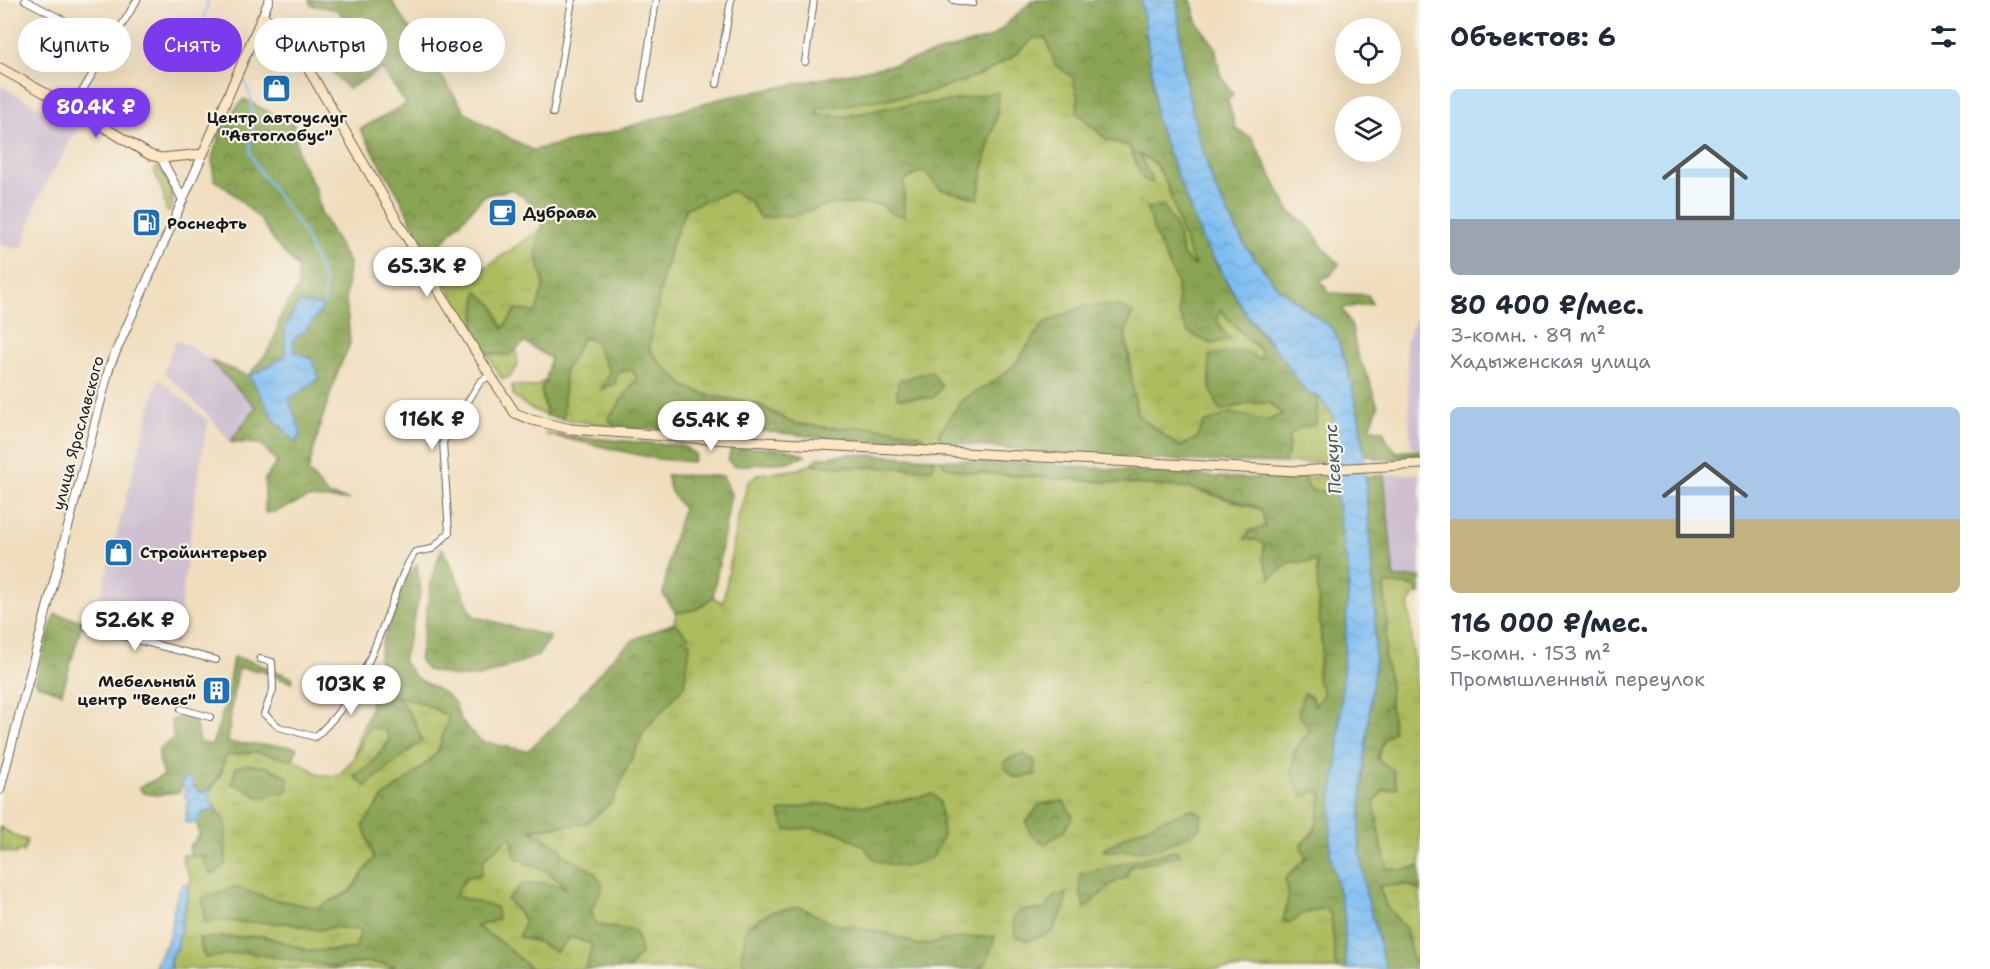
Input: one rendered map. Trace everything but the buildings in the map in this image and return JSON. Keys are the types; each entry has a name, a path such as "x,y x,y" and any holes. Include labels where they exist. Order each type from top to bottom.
{"main road":[{"name":"улица Ярославского","path":"203,154 262,17"},
{"path":"262,17 279,26 289,36 429,275 515,413 545,424 571,429 693,438 1297,471 1420,464"},
{"path":"0,68 72,108 134,147 161,158 203,154"}],"street":[{"path":"25,0 59,18"},
{"path":"126,18 137,0"},
{"name":"улица Ярославского","path":"262,17 269,0"},
{"path":"554,113 572,0"},
{"path":"641,97 656,0"},
{"path":"717,84 732,0"},
{"path":"805,62 814,0"},
{"path":"953,0 972,3"},
{"path":"72,108 93,72"},
{"name":"улица Ярославского","path":"0,790 110,365 203,154"},
{"path":"161,158 183,200"},
{"path":"260,659 272,662 273,690 264,714 279,727 315,737 332,722 356,687 373,652 406,567 415,552 432,549 449,533 443,442 480,382 490,375"},
{"path":"87,618 86,627 216,660"},
{"path":"181,709 210,717"}],"shaded area":[{"path":"0,85 77,129 36,203 22,249 0,245"},
{"path":"1415,320 1420,321 1420,448 1411,448 1406,342"},
{"path":"175,341 190,345 209,360 256,407 230,442 209,416 164,372"},
{"path":"158,378 208,421 196,490 176,644 93,623"},
{"path":"1420,474 1420,577 1394,578 1384,475"}],"green space":[{"path":"309,0 392,0 403,18 399,18 399,72 438,72 465,112 486,126 533,150 608,133 719,99 896,64 992,37 1033,0 1141,0 1153,80 1156,120 1202,239 1254,326 1318,396 1316,425 1302,426 1289,436 1288,455 1282,463 1070,454 944,442 938,435 962,400 995,381 1015,364 1044,323 1084,306 1118,306 1133,313 1125,335 1137,415 1180,447 1197,438 1204,423 1230,413 1267,421 1282,414 1270,403 1251,403 1220,411 1210,388 1209,356 1242,350 1261,360 1261,351 1238,330 1221,309 1218,322 1230,339 1211,344 1188,332 1179,313 1177,282 1155,234 1147,208 1163,205 1175,225 1183,255 1195,267 1168,187 1156,164 1139,154 1153,183 1143,179 1129,146 1107,140 1077,113 1078,98 1073,78 1055,64 1046,38 1034,38 1011,58 982,74 932,92 817,109 817,115 849,116 891,107 943,102 998,92 997,116 987,150 978,199 941,189 923,170 904,181 904,216 890,213 881,204 832,204 796,215 760,218 750,201 732,191 686,208 672,243 649,348 661,364 685,386 707,395 758,404 792,423 830,428 870,427 900,430 922,436 927,444 853,441 764,431 733,434 714,427 644,429 617,427 608,419 637,378 632,370 617,373 615,384 601,390 610,372 594,341 583,337 565,371 563,419 547,416 541,390 546,380 550,358 525,342 509,355 487,354 474,332 477,291 493,305 503,329 516,309 536,312 544,285 536,250 543,228 530,203 513,189 484,196 431,255 360,129 406,104 384,72 387,72 387,18 344,18 338,10 311,5"},
{"path":"1177,0 1191,0 1198,24 1215,46 1220,74 1233,94 1228,101 1236,129 1252,138 1289,210 1310,228 1339,264 1330,276 1320,280 1329,293 1368,295 1372,304 1342,308 1352,327 1357,354 1378,407 1370,428 1383,431 1388,442 1397,452 1420,450 1420,459 1378,459 1364,454 1358,412 1347,367 1334,330 1277,287 1244,244 1214,185 1198,135 1184,75"},
{"path":"1034,38 1046,38 1055,64 1073,78 1078,98 1107,140 1129,146 1143,179 1152,182 1139,154 1156,164 1168,187 1181,231 1196,268 1183,255 1175,225 1148,208 1155,234 1177,282 1179,313 1229,338 1219,325 1220,309 1261,351 1261,361 1220,411 1251,403 1270,403 1282,414 1267,421 1230,413 1205,423 1197,438 1180,447 1137,415 1125,335 1133,313 1044,323 1015,364 995,381 962,400 939,434 944,442 927,444 922,436 870,427 830,428 792,423 758,404 707,395 685,387 661,364 648,348 672,243 686,208 732,191 750,201 760,218 796,215 832,204 881,204 890,213 904,215 904,181 923,170 941,189 987,150 997,116 943,102 891,107 849,116 816,115 817,108 932,92 1011,58"},
{"path":"332,72 377,72 348,89"},
{"path":"244,99 294,125 299,157 316,190 321,213 349,263 346,298 350,344 322,419 308,471 328,495 350,500 308,498 275,512 265,513 265,479 277,462 261,444 230,442 256,407 209,360 248,376 267,353 281,314 298,288 298,268 276,244 260,219 214,179 212,158 222,125"},
{"path":"156,167 165,174 172,190 172,208 169,212 166,211 163,192 154,171"},
{"path":"543,228 536,250 544,285 536,312 503,330 493,305 475,318 474,332 445,282 484,268"},
{"path":"583,337 594,341 610,373 602,389 617,373 632,370 637,379 608,419 617,427 563,419 565,371"},
{"path":"516,349 518,366 509,377 502,379 487,354 509,355"},
{"path":"931,371 942,387 933,398 897,398 898,381"},
{"path":"546,380 541,390 547,416 528,407 513,395 512,385 534,387"},
{"path":"1318,396 1333,416 1335,460 1282,463 1288,455 1289,436 1301,426 1316,425"},
{"path":"545,434 683,446 696,454 693,462 657,459"},
{"path":"731,448 790,450 805,456 788,462 734,466 728,461"},
{"path":"851,454 931,458 935,462 932,469 840,467 811,464 818,458"},
{"path":"931,458 942,460 945,466 967,472 1190,488 1262,510 1265,527 1250,531 1245,539 1258,540 1265,545 1263,559 1317,562 1322,649 1317,678 1324,693 1315,707 1310,730 1294,752 1315,791 1322,793 1315,826 1301,844 1306,858 1285,879 1289,894 1287,906 1293,922 1302,914 1325,908 1331,915 1336,969 628,969 641,952 635,931 595,925 591,910 603,886 594,872 563,855 530,830 586,823 612,802 644,731 684,685 688,636 674,623 676,613 697,609 713,597 723,603 738,518 748,482 759,474 800,469 811,464 931,469 935,462"},
{"path":"942,460 1002,461 1233,478 1303,478 1310,490 1325,492 1337,490 1349,578 1337,767 1332,798 1330,854 1344,913 1346,969 1336,969 1331,915 1325,908 1302,914 1293,922 1283,921 1289,894 1285,879 1306,858 1301,844 1313,834 1322,793 1315,791 1303,797 1292,776 1294,752 1310,730 1298,713 1304,693 1312,697 1315,706 1324,693 1317,678 1322,649 1317,562 1291,562 1271,578 1263,559 1264,545 1258,540 1244,539 1250,531 1265,527 1262,510 1231,499 1190,488 967,472 944,466"},
{"path":"666,475 723,476 731,494 713,597 697,609 676,613 663,594 672,545 683,509 671,492"},
{"path":"1384,475 1394,578 1420,577 1420,595 1414,586 1392,584 1384,586 1387,618 1385,659 1390,682 1390,705 1394,731 1384,740 1377,759 1393,770 1397,788 1383,791 1374,802 1381,846 1388,868 1403,870 1420,866 1420,890 1408,885 1379,886 1386,906 1406,929 1415,969 1386,969 1365,889 1359,840 1363,773 1375,658 1375,615 1366,476"},
{"path":"1336,476 1337,490 1325,492 1310,490 1303,478"},
{"path":"442,548 473,616 550,637 538,656 480,677 457,677 427,670 419,659 432,577"},
{"path":"417,565 421,591 403,661 415,677 446,694 455,703 461,721 481,741 527,751 555,725 614,656 635,639 674,623 688,636 690,647 684,686 644,731 612,802 586,823 531,830 561,848 563,855 594,872 603,886 591,910 595,925 635,931 641,952 628,969 586,969 592,944 570,937 556,952 538,942 519,937 525,920 507,899 523,884 544,883 566,888 549,872 516,858 511,836 484,858 481,875 466,877 455,896 496,907 498,919 476,927 501,942 531,969 388,969 396,966 365,962 335,967 244,952 205,958 199,938 264,936 310,951 355,949 361,931 336,927 318,930 287,923 204,921 203,898 235,887 272,899 317,908 350,892 374,858 363,825 383,797 413,775 437,753 449,717 423,703 397,696 414,720 422,741 365,786 354,776 371,764 390,741 385,729 370,728 354,758 359,736 369,713 382,642 407,578"},
{"path":"1384,585 1414,586 1418,592 1411,598 1409,609 1420,723 1420,866 1403,870 1388,869 1381,846 1374,802 1383,791 1397,788 1377,760 1384,739 1390,705 1390,682 1385,659 1387,618"},
{"path":"55,614 83,621 62,693 38,685 35,681"},
{"path":"233,657 251,661 293,678 292,683 261,671 239,668 233,695 228,743 297,748 293,760 255,752 225,756 218,778 202,793 182,780 180,792 156,795 143,793 139,787 163,776 159,749 174,738 171,721 181,715 195,720 199,742 212,745 225,706"},
{"path":"397,696 423,703 449,717 437,753 413,775 374,858 349,892 317,908 272,899 235,887 234,921 287,923 318,930 336,927 362,931 355,949 310,951 264,936 199,939 205,958 244,952 335,967 365,962 397,966 388,969 171,969 170,958 177,949 191,878 183,863 183,855 202,856 226,863 226,824 208,796 222,772 225,756 255,752 297,761 320,775 338,776 354,758 370,728 385,729 390,740 371,764 355,775 395,761 422,741 414,720"},
{"path":"1022,753 1035,761 1035,775 1015,778 1004,767 1005,761"},
{"path":"248,764 267,767 288,777 287,792 260,798 240,786 231,784 236,767"},
{"path":"933,794 940,802 943,835 933,857 905,867 876,861 863,846 840,833 812,828 786,830 779,812 814,804 873,806"},
{"path":"1063,801 1073,816 1064,831 1045,844 1031,835 1026,822 1040,804"},
{"path":"216,809 226,824 226,863 216,873 210,874 202,856 191,856 189,847 199,836 197,823 203,812"},
{"path":"1191,809 1202,815 1201,826 1194,833 1153,850 1103,851 1133,832"},
{"path":"0,827 27,840 24,852 19,850 16,854 0,851"},
{"path":"511,836 516,858 549,872 568,889 544,883 523,884 507,899 525,920 519,937 538,942 556,952 570,937 592,944 586,969 531,969 501,942 476,927 454,896 473,870"},
{"path":"1176,850 1181,855 1130,867 1126,877 1113,883 1085,908 1080,893 1080,874"},
{"path":"1379,885 1408,885 1420,890 1420,949 1414,967 1406,929 1386,906"},
{"path":"1066,894 1064,909 1053,932 1028,941 1015,935 1013,917 1022,910 1045,909 1054,896"},
{"path":"801,907 833,924 886,933 920,945 959,938 995,936 987,962 979,969 746,969 741,957 747,926 773,911"}],"water":[{"path":"1141,0 1177,0 1184,75 1198,135 1214,186 1244,244 1277,287 1334,330 1347,367 1358,412 1364,454 1375,615 1375,658 1363,773 1359,840 1365,889 1386,969 1346,969 1344,913 1330,854 1332,798 1337,767 1349,578 1338,507 1333,416 1318,396 1307,393 1277,351 1246,314 1202,239 1156,120 1153,80"},
{"path":"299,303 324,306 306,330 293,340 295,352 312,359 319,379 289,400 301,432 296,443 274,419 250,376 285,357 285,327"},
{"path":"191,777 194,787 202,793 212,787 208,796 216,809 203,812 197,823 185,822 188,801 184,795 186,791 181,784 182,780"},
{"path":"184,884 189,885 177,949 170,958 171,969 155,969 170,935 175,905"}],"waterway":[{"path":"204,18 208,0"},
{"path":"240,76 251,97 250,153 259,170 302,229 325,282 324,306"}],"place":[{"name":"Центр автоуслуг \"Автоглобус\"","path":"277,89"},
{"name":"Дубрава","path":"502,212"},
{"name":"Роснефть","path":"146,223"},
{"name":"Стройинтерьер","path":"119,552"},
{"name":"Мебельный центр \"Велес\"","path":"217,690"}],"water label":[{"name":"Псекупс","path":"1333,459"}]}
